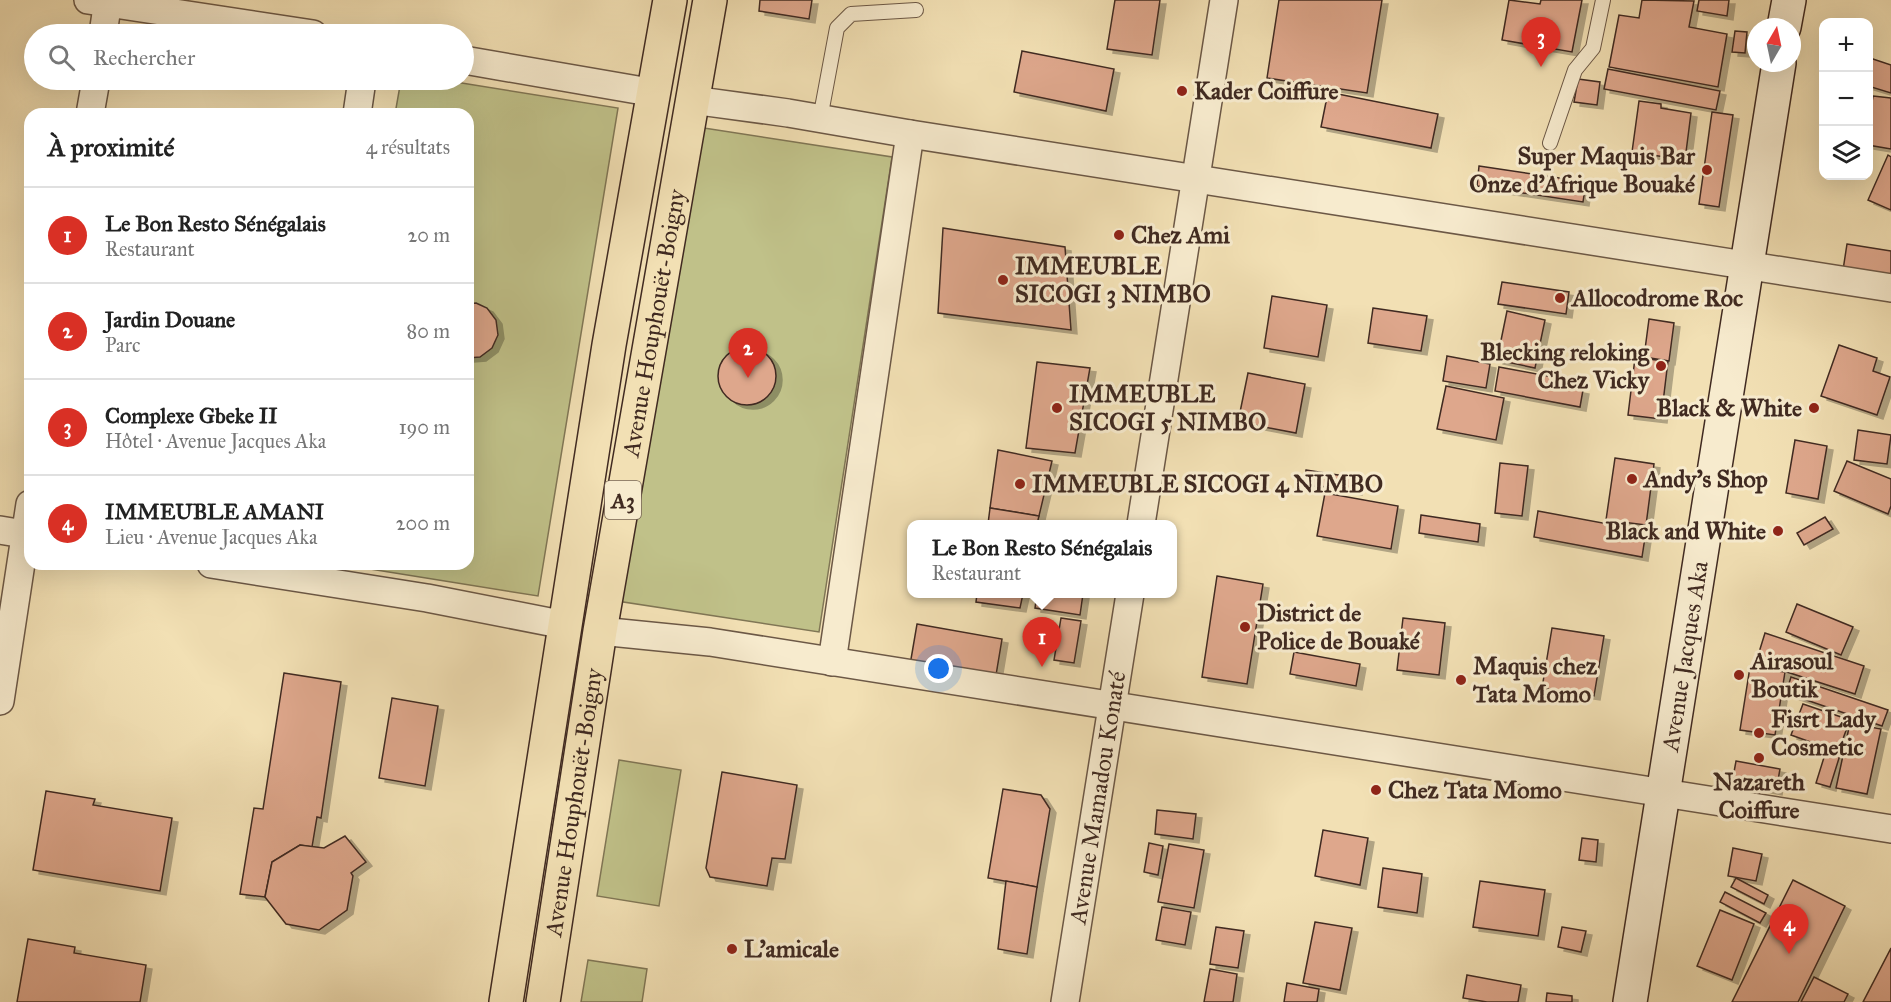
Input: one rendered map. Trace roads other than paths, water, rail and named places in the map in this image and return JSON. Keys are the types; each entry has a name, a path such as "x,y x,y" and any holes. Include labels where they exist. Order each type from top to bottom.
{"highway":[{"name":"Avenue Houphouët-Boigny","path":"506,1002 609,345 670,0"},
{"name":"Avenue Houphouët-Boigny","path":"543,1002 600,631 710,0"}],"street":[{"path":"1142,520 1224,0"},
{"path":"1786,18 1789,0"},
{"path":"102,24 101,1 249,24"},
{"path":"474,62 654,93"},
{"name":"Avenue Jacques Aka","path":"1630,1002 1778,72"},
{"path":"91,108 94,90"},
{"path":"358,108 361,90"},
{"path":"693,100 820,118 1891,288"},
{"path":"832,662 910,134"},
{"path":"0,701 18,533 24,518"},
{"path":"287,570 565,625"},
{"name":"Avenue Mamadou Konaté","path":"1065,1002 1129,598"},
{"path":"600,631 710,642 1891,829"}],"lane":[{"path":"1550,143 1575,70 1593,48 1603,0"},
{"path":"820,118 837,28 851,14 916,10"}],"place":[{"name":"Complexe Gbeke II","path":"1541,67"},
{"name":"Kader Coiffure","path":"1182,91"},
{"name":"Super Maquis Bar Onze d'Afrique Bouaké","path":"1707,170"},
{"name":"Chez Ami","path":"1119,235"},
{"name":"IMMEUBLE SICOGI 3 NIMBO","path":"1003,280"},
{"name":"Allocodrome Roc","path":"1560,298"},
{"name":"Blecking reloking Chez Vicky","path":"1661,366"},
{"name":"Jardin Douane","path":"748,378"},
{"name":"IMMEUBLE SICOGI 5 NIMBO","path":"1057,408"},
{"name":"Black & White","path":"1814,408"},
{"name":"Andy's Shop","path":"1632,479"},
{"name":"IMMEUBLE SICOGI 4 NIMBO","path":"1020,484"},
{"name":"Black and White","path":"1778,531"},
{"name":"District de Police de Bouaké","path":"1245,627"},
{"name":"Le Bon Resto Sénégalais","path":"1042,667"},
{"name":"Airasoul Boutik","path":"1739,675"},
{"name":"Maquis chez Tata Momo","path":"1461,680"},
{"name":"Fisrt Lady Cosmetic","path":"1759,733"},
{"name":"Nazareth Coiffure","path":"1759,758"},
{"name":"Chez Tata Momo","path":"1376,790"},
{"name":"L'amicale","path":"732,949"},
{"name":"IMMEUBLE AMANI","path":"1789,954"}]}
